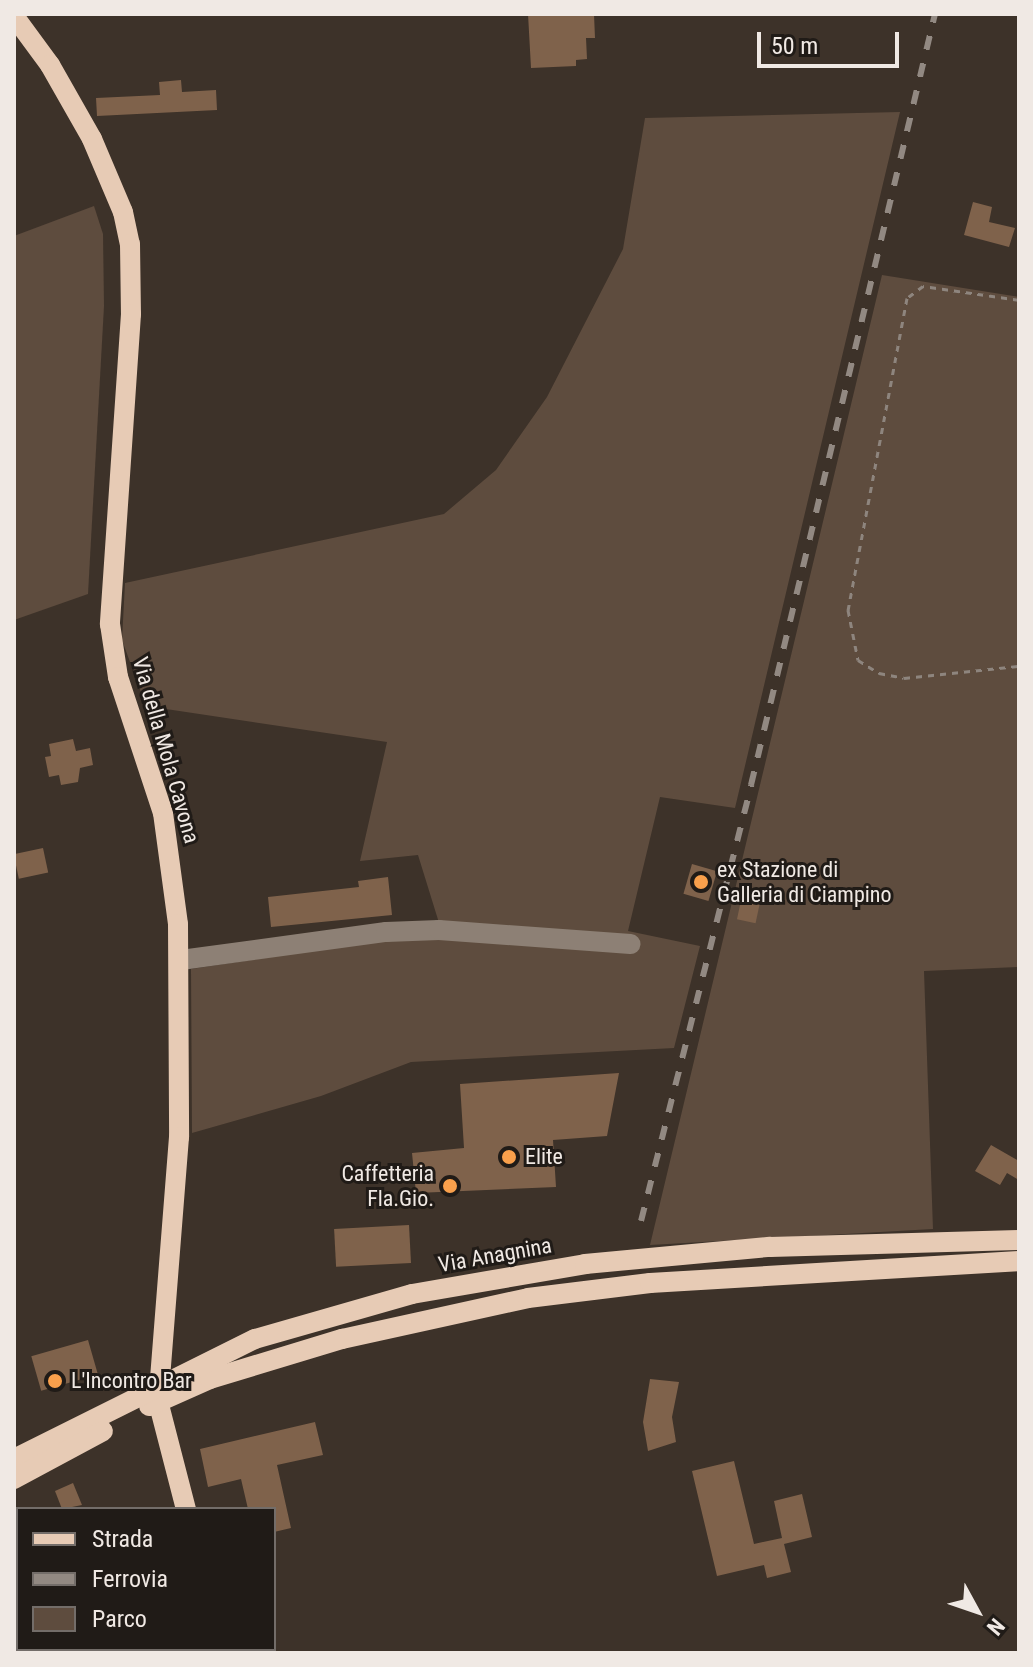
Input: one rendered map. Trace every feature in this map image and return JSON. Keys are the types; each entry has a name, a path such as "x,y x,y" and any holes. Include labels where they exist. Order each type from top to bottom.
{"main road":[{"name":"Via della Mola Cavona","path":"14,16 50,65 92,139 127,228 132,296 110,624 118,677 163,813 181,960 179,1137 160,1392 186,1507"},
{"name":"Via Anagnina","path":"14,1459 160,1392 300,1322 482,1281 585,1264 770,1247 1019,1240"},
{"name":"Via Anagnina","path":"14,1479 160,1392 342,1339 487,1306 641,1283 1019,1261"}],"street":[{"path":"181,960 386,932 439,930 630,944"},
{"path":"482,1281 487,1306"}],"path":[{"path":"1019,300 923,286 907,298 893,349 848,610 858,660 879,673 904,678 1019,666"}],"green space":[{"path":"900,112 735,808 660,797 628,931 700,946 674,1048 411,1062 321,1096 192,1133 191,969 376,941 444,939 418,855 360,861 387,742 146,706 122,640 125,583 444,514 496,470 547,397 623,249 645,118"},
{"path":"94,206 103,234 104,306 88,594 14,620 14,236"},
{"path":"882,275 1019,297 1019,967 924,971 933,1229 650,1245"}],"building":[{"path":"528,14 594,14 595,38 586,38 587,59 576,60 576,66 531,68"},
{"path":"181,80 182,92 216,90 217,110 97,116 96,98 160,95 159,82"},
{"path":"973,202 992,207 989,222 1015,228 1009,247 964,235"},
{"path":"73,739 76,751 90,748 93,765 80,768 78,782 61,785 59,775 49,777 45,757 51,756 49,744"},
{"path":"43,848 48,872 19,879 14,854"},
{"name":"ex Stazione di Galleria di Ciampino","path":"692,864 717,871 708,901 683,894"},
{"path":"388,877 392,915 271,927 268,897 359,887 358,881"},
{"path":"743,891 762,895 756,923 737,919"},
{"path":"619,1073 607,1136 553,1140 556,1187 416,1193 412,1153 464,1148 460,1084"},
{"path":"991,1145 1019,1161 1019,1180 1007,1173 1000,1185 975,1171"},
{"path":"409,1225 411,1263 336,1267 334,1229"},
{"path":"88,1340 98,1375 41,1391 31,1356"},
{"path":"650,1379 679,1382 672,1417 676,1442 648,1451 643,1422"},
{"path":"315,1422 323,1455 277,1465 291,1528 276,1532 276,1507 248,1507 241,1479 208,1487 200,1449"},
{"path":"734,1461 754,1544 782,1538 774,1501 802,1494 812,1537 784,1544 791,1572 767,1578 764,1565 717,1576 692,1471"},
{"path":"73,1483 82,1505 61,1507 55,1491"}],"railway":[{"path":"641,1221 751,785 935,14"}],"place":[{"name":"ex Stazione di Galleria di Ciampino","path":"701,882"},
{"name":"Elite","path":"509,1157"},
{"name":"Caffetteria Fla.Gio.","path":"450,1186"},
{"name":"L'Incontro Bar","path":"55,1381"}]}
